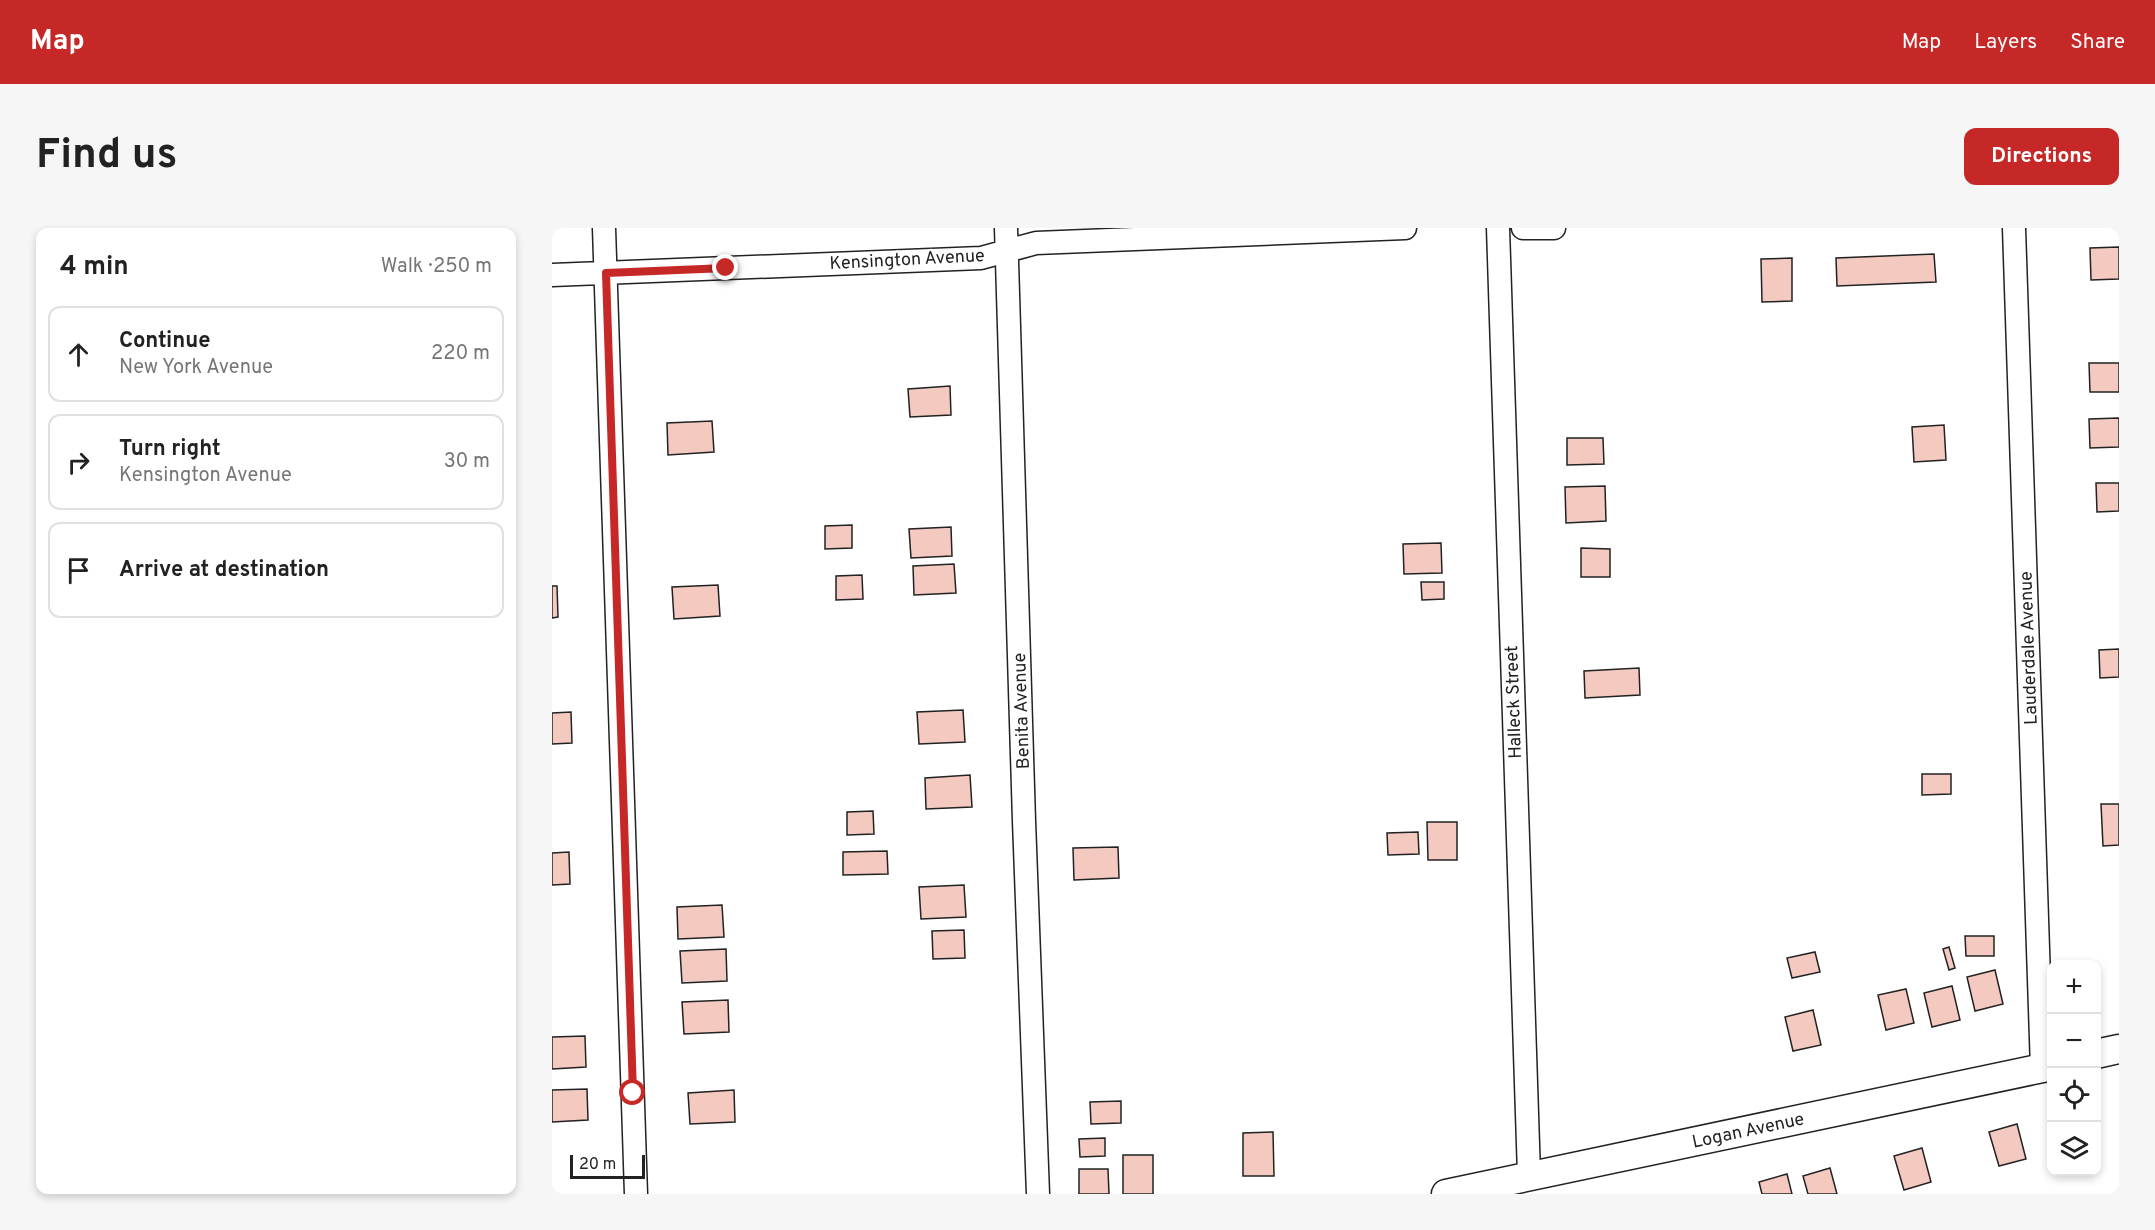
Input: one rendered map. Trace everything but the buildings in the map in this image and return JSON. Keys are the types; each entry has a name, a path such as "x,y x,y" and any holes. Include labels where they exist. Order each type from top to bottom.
{"street":[{"path":"604,228 636,1194"},
{"name":"Benita Avenue","path":"1006,228 1038,1194"},
{"name":"Kensington Avenue","path":"552,276 981,258 1036,243 1405,228"},
{"name":"Halleck Street","path":"1498,228 1529,1175"},
{"path":"1523,228 1554,228"},
{"name":"Lauderdale Avenue","path":"2014,228 2047,1067"},
{"path":"2101,1053 2119,1049"},
{"name":"Logan Avenue","path":"1446,1194 2047,1067"}],"route":[{"path":"633,1093 606,273 726,268"}]}
